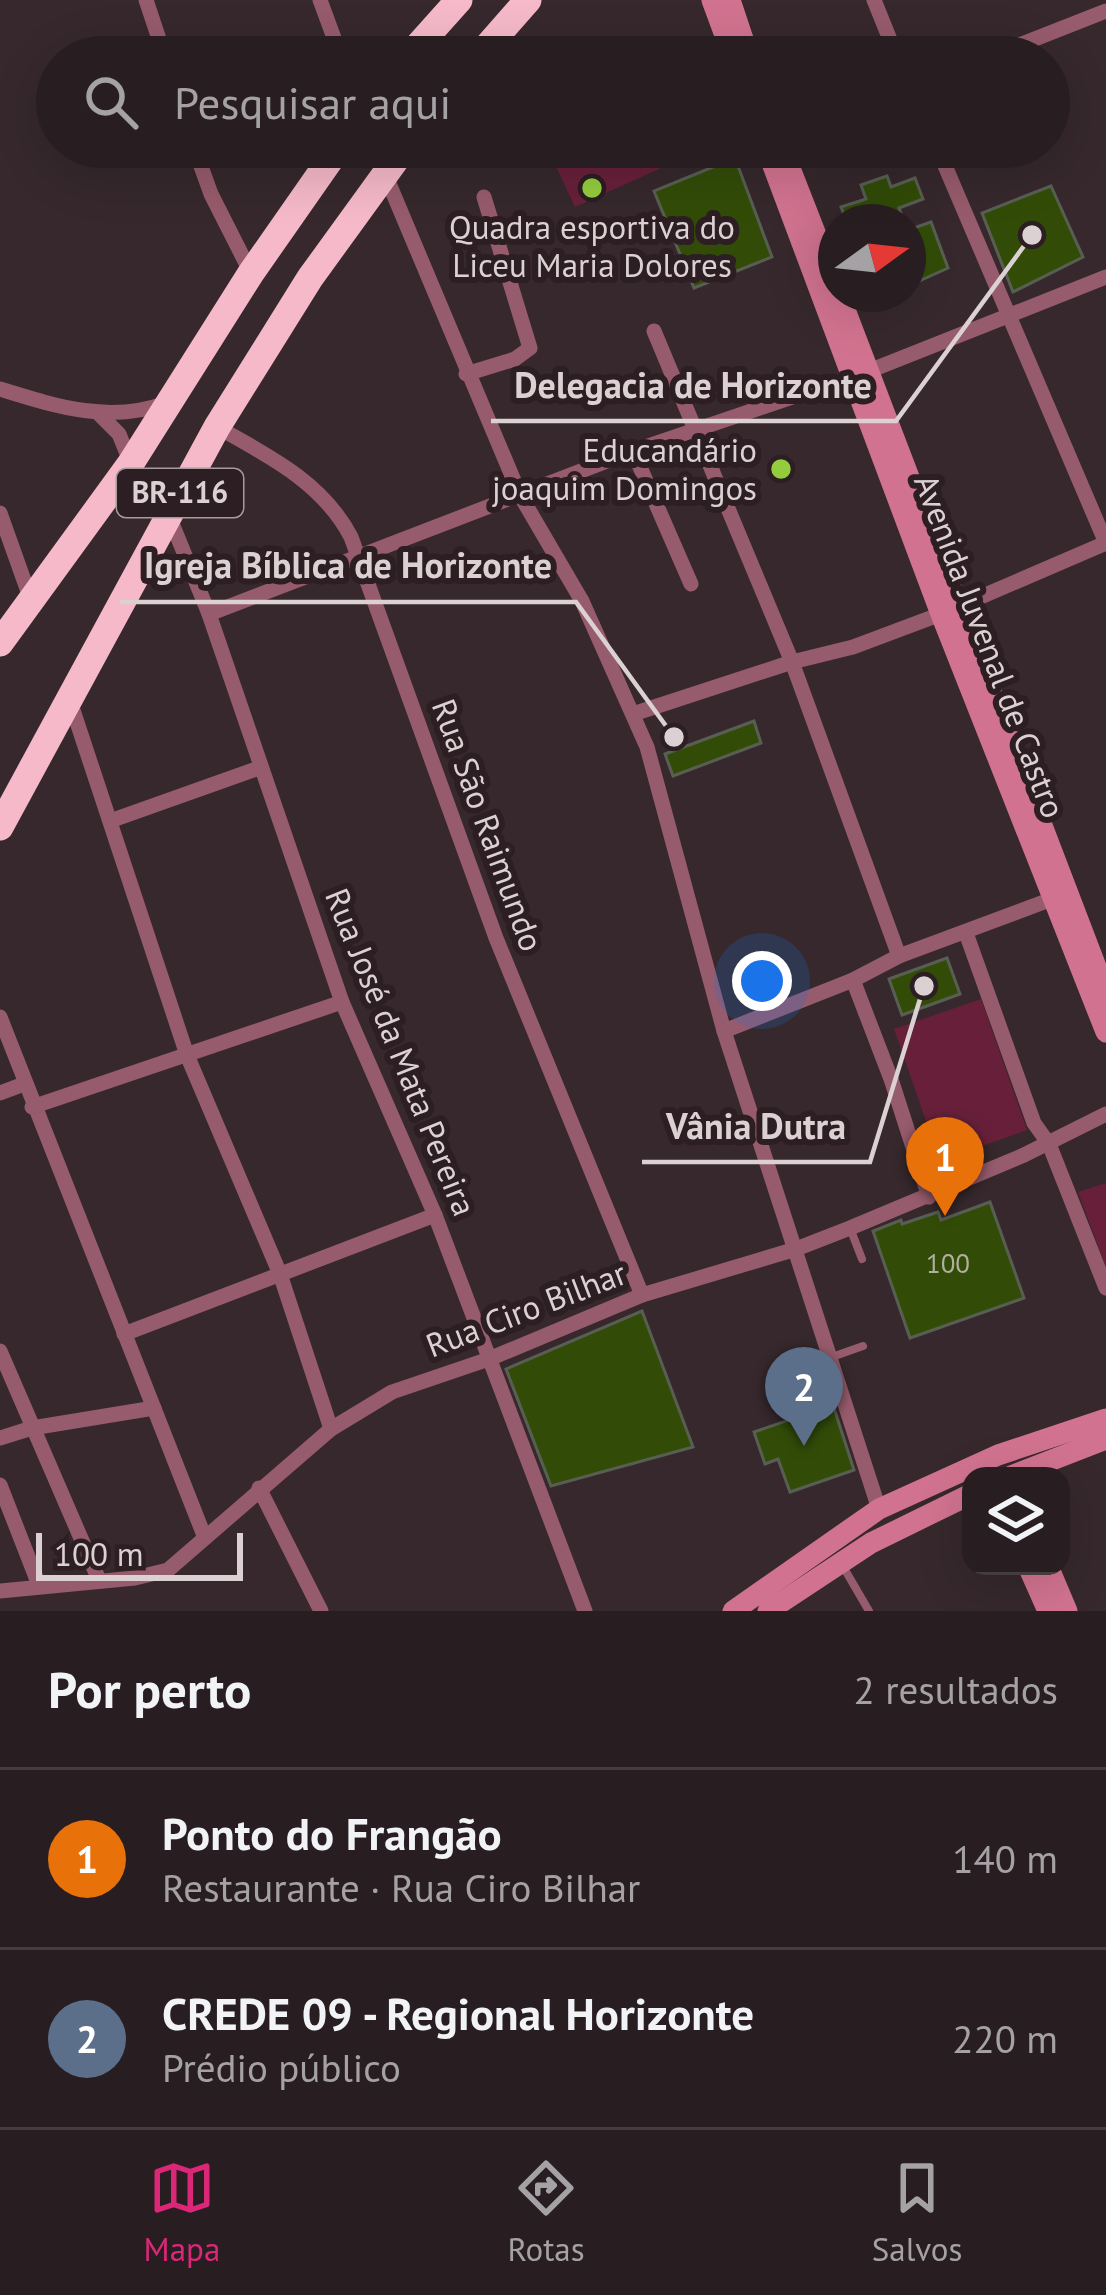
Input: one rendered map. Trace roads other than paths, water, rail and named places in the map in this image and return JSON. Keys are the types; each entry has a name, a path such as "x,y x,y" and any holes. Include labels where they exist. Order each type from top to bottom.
{"highway":[{"path":"427,36 459,0"},
{"path":"496,36 528,0"},
{"name":"BR-116","path":"0,643 131,463 251,273 324,168"},
{"name":"BR-116","path":"0,827 217,427 310,278 390,168"}],"street":[{"path":"146,0 159,36"},
{"path":"320,0 333,36"},
{"path":"712,0 725,36"},
{"path":"730,0 742,36"},
{"path":"874,0 889,36"},
{"path":"1042,36 1106,11"},
{"path":"202,168 251,273"},
{"name":"Avenida Juvenal de Castro","path":"775,168 1106,993"},
{"name":"Avenida Juvenal de Castro","path":"789,168 818,240"},
{"path":"633,714 853,646 1106,543 946,168"},
{"path":"385,174 520,495 582,601 652,763 724,1031 879,1509"},
{"path":"466,374 515,359 530,348 484,197"},
{"path":"209,614 633,451 860,374 1106,277"},
{"name":"Avenida Juvenal de Castro","path":"844,312 860,374"},
{"path":"654,331 792,662 899,956"},
{"path":"0,389 99,414 142,411 168,402"},
{"path":"99,414 122,439 131,463"},
{"name":"Rua São Raimundo","path":"217,427 290,470 330,502 357,557 496,938 642,1295"},
{"path":"633,451 691,584"},
{"path":"0,513 31,600"},
{"name":"Rua José da Mata Pereira","path":"168,513 209,614 342,1002 435,1214 585,1611"},
{"name":"Avenida Juvenal de Castro","path":"950,610 1052,899 1106,1032"},
{"path":"70,700 187,1055 280,1274 331,1429"},
{"path":"110,820 259,768"},
{"path":"724,1031 853,980 899,956 1052,899"},
{"path":"966,933 1034,1123 1049,1144 1106,1288"},
{"path":"853,980 929,1197"},
{"path":"32,1106 342,1002"},
{"path":"0,1017 205,1538"},
{"path":"0,1093 24,1084"},
{"name":"Rua Ciro Bilhar","path":"0,1591 135,1578 168,1570 331,1429 392,1392 489,1359 642,1295 850,1228 1049,1144 1106,1114"},
{"path":"124,1334 435,1214"},
{"path":"0,1351 100,1580"},
{"path":"0,1438 32,1428 154,1408"},
{"path":"733,1611 879,1509 1106,1419"},
{"path":"1033,1467 1106,1439"},
{"path":"0,1485 39,1585"},
{"path":"259,1488 321,1611"},
{"path":"768,1611 840,1562 962,1498"},
{"path":"1032,1575 1048,1611"},
{"path":"1052,1575 1067,1611"}],"lane":[{"path":"850,1228 862,1259"},
{"path":"831,1358 863,1346"},
{"path":"840,1562 869,1611"}],"place":[{"name":"Quadra esportiva do Liceu Maria Dolores","path":"592,188"},
{"name":"Delegacia de Horizonte","path":"1032,235"},
{"name":"Educandário joaquim Domingos","path":"781,469"},
{"name":"Igreja Bíblica de Horizonte","path":"674,737"},
{"name":"Vânia Dutra","path":"924,986"},
{"name":"Ponto do Frangão","path":"945,1216"},
{"name":"CREDE 09 - Regional Horizonte","path":"804,1446"}]}
